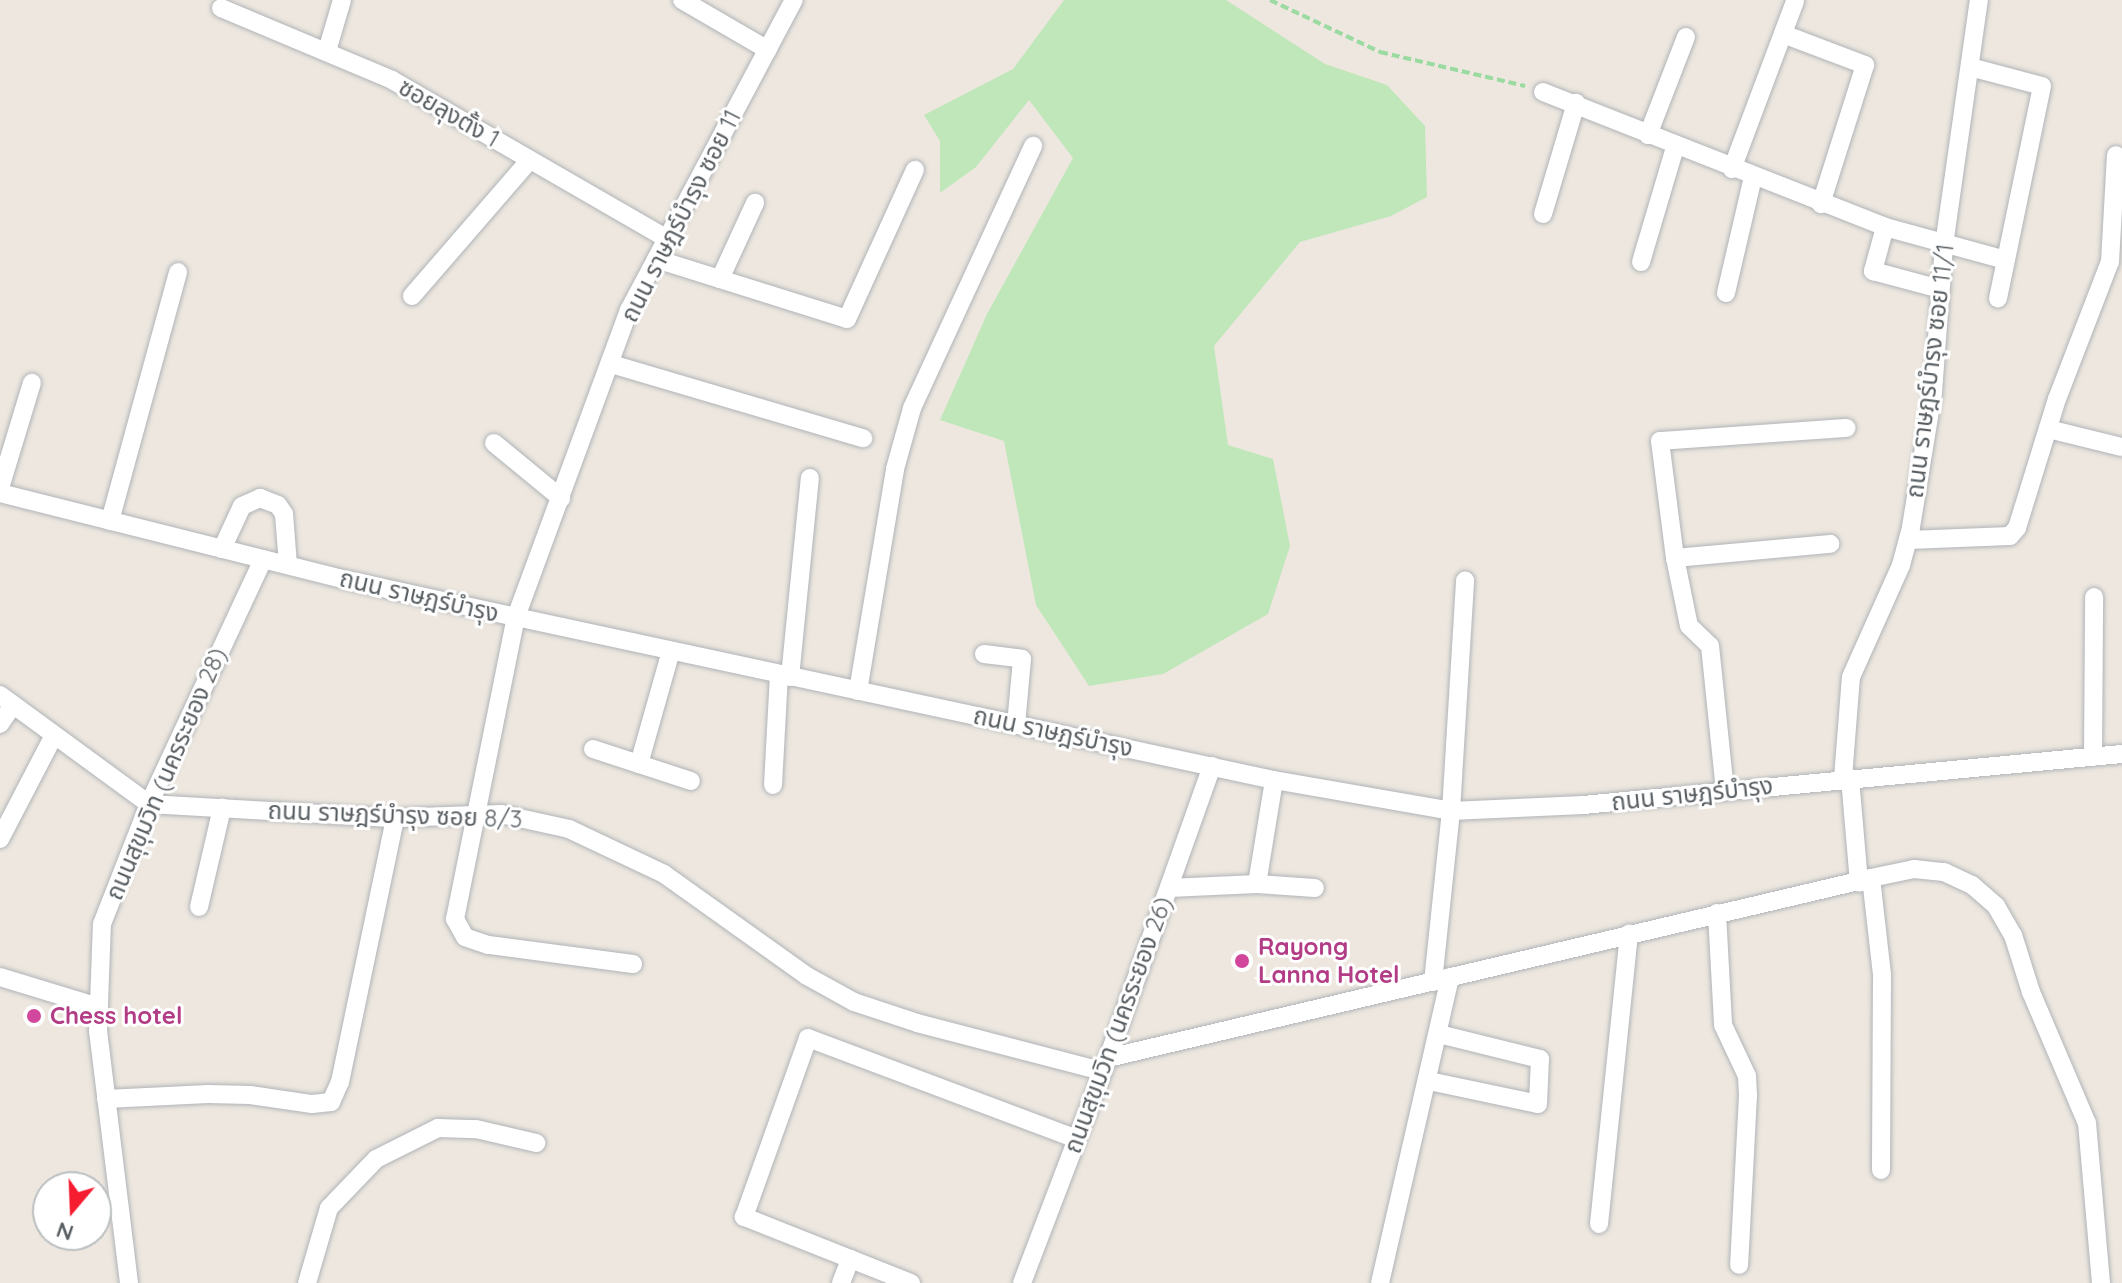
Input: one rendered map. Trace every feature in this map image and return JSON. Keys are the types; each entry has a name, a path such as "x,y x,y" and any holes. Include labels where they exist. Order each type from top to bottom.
{"street":[{"path":"327,51 342,0"},
{"path":"682,0 768,50"},
{"name":"ถนน ราษฎร์บำรุง ซอย 11","path":"633,964 488,945 465,937 455,919 516,617 629,310 794,0"},
{"name":"ถนน ราษฎร์บำรุง ซอย 11/1","path":"1881,1170 1882,975 1846,778 1851,677 1901,565 1908,540 1933,392 1944,245 1979,0"},
{"path":"1732,169 1795,1"},
{"name":"ซอยลุงตั้ง 1","path":"221,8 392,80 666,238"},
{"path":"1783,34 1865,65 1821,204"},
{"path":"1648,135 1686,37"},
{"path":"1970,67 2042,86 1998,299"},
{"path":"1543,92 1821,204 1944,245 2006,260"},
{"path":"1543,214 1576,103"},
{"path":"858,691 895,469 912,408 1033,146"},
{"path":"1641,262 1675,147"},
{"path":"1908,540 2013,534 2117,243 2116,155"},
{"path":"412,296 530,160"},
{"path":"656,259 847,319 915,170"},
{"path":"1726,293 1753,177"},
{"path":"720,279 755,203"},
{"path":"1885,227 1873,271 1940,289"},
{"path":"110,521 178,272"},
{"path":"611,364 863,438"},
{"path":"0,490 32,383"},
{"path":"1725,791 1710,646 1689,626 1675,558 1660,441 1847,428"},
{"path":"2048,429 2122,447"},
{"path":"494,443 561,498"},
{"path":"773,785 810,478"},
{"name":"ถนน ราษฎร์บำรุง","path":"0,490 222,549 516,617 1274,780 1451,811 1583,805 2122,754"},
{"path":"222,549 242,506 260,498 278,505 284,514 288,565"},
{"path":"1675,558 1830,544"},
{"name":"ถนนสุขุมวิท (นครระยอง 28)","path":"129,1283 106,1099 99,1007 102,924 149,804 263,559"},
{"path":"1380,1283 1439,1034 1465,580"},
{"path":"2093,757 2094,597"},
{"path":"639,764 671,651"},
{"path":"984,654 1022,659 1016,725"},
{"path":"0,724 7,700 53,737 149,804"},
{"path":"0,839 53,737"},
{"path":"593,749 691,781"},
{"name":"ถนนสุขุมวิท (นครระยอง 26)","path":"1022,1283 1212,766"},
{"path":"1257,884 1274,780"},
{"name":"ถนน ราษฎร์บำรุง ซอย 8/3","path":"149,804 395,818 501,814 569,829 634,857 664,874 807,976 854,1002 917,1023 1105,1064"},
{"path":"199,907 222,808"},
{"path":"106,1099 250,1095 312,1104 331,1102 340,1082 395,818"},
{"path":"1105,1064 1717,913 1914,869 1944,872 1972,885 1996,906 2013,935 2031,992 2087,1123 2101,1283"},
{"path":"1169,888 1257,884 1315,888"},
{"path":"1717,913 1723,1025 1747,1076 1739,1265"},
{"path":"1599,1224 1629,934"},
{"path":"0,977 99,1007"},
{"path":"1429,1081 1538,1104 1540,1059 1439,1034"},
{"path":"911,1283 744,1217 808,1038 1076,1139"},
{"path":"307,1283 329,1208 376,1159 438,1128 476,1129 536,1143"},
{"path":"841,1283 850,1259"}],"path":[{"path":"1270,0 1380,52 1543,92"}],"green space":[{"path":"1064,0 1226,0 1325,64 1387,85 1425,126 1427,197 1391,216 1300,242 1214,346 1228,445 1273,459 1290,546 1268,614 1163,674 1089,686 1036,605 1004,441 940,420 987,314 1073,158 1029,100 976,167 940,193 940,141 924,115 1013,69"}],"place":[{"name":"Rayong Lanna Hotel","path":"1242,961"},
{"name":"Chess hotel","path":"34,1016"}]}
